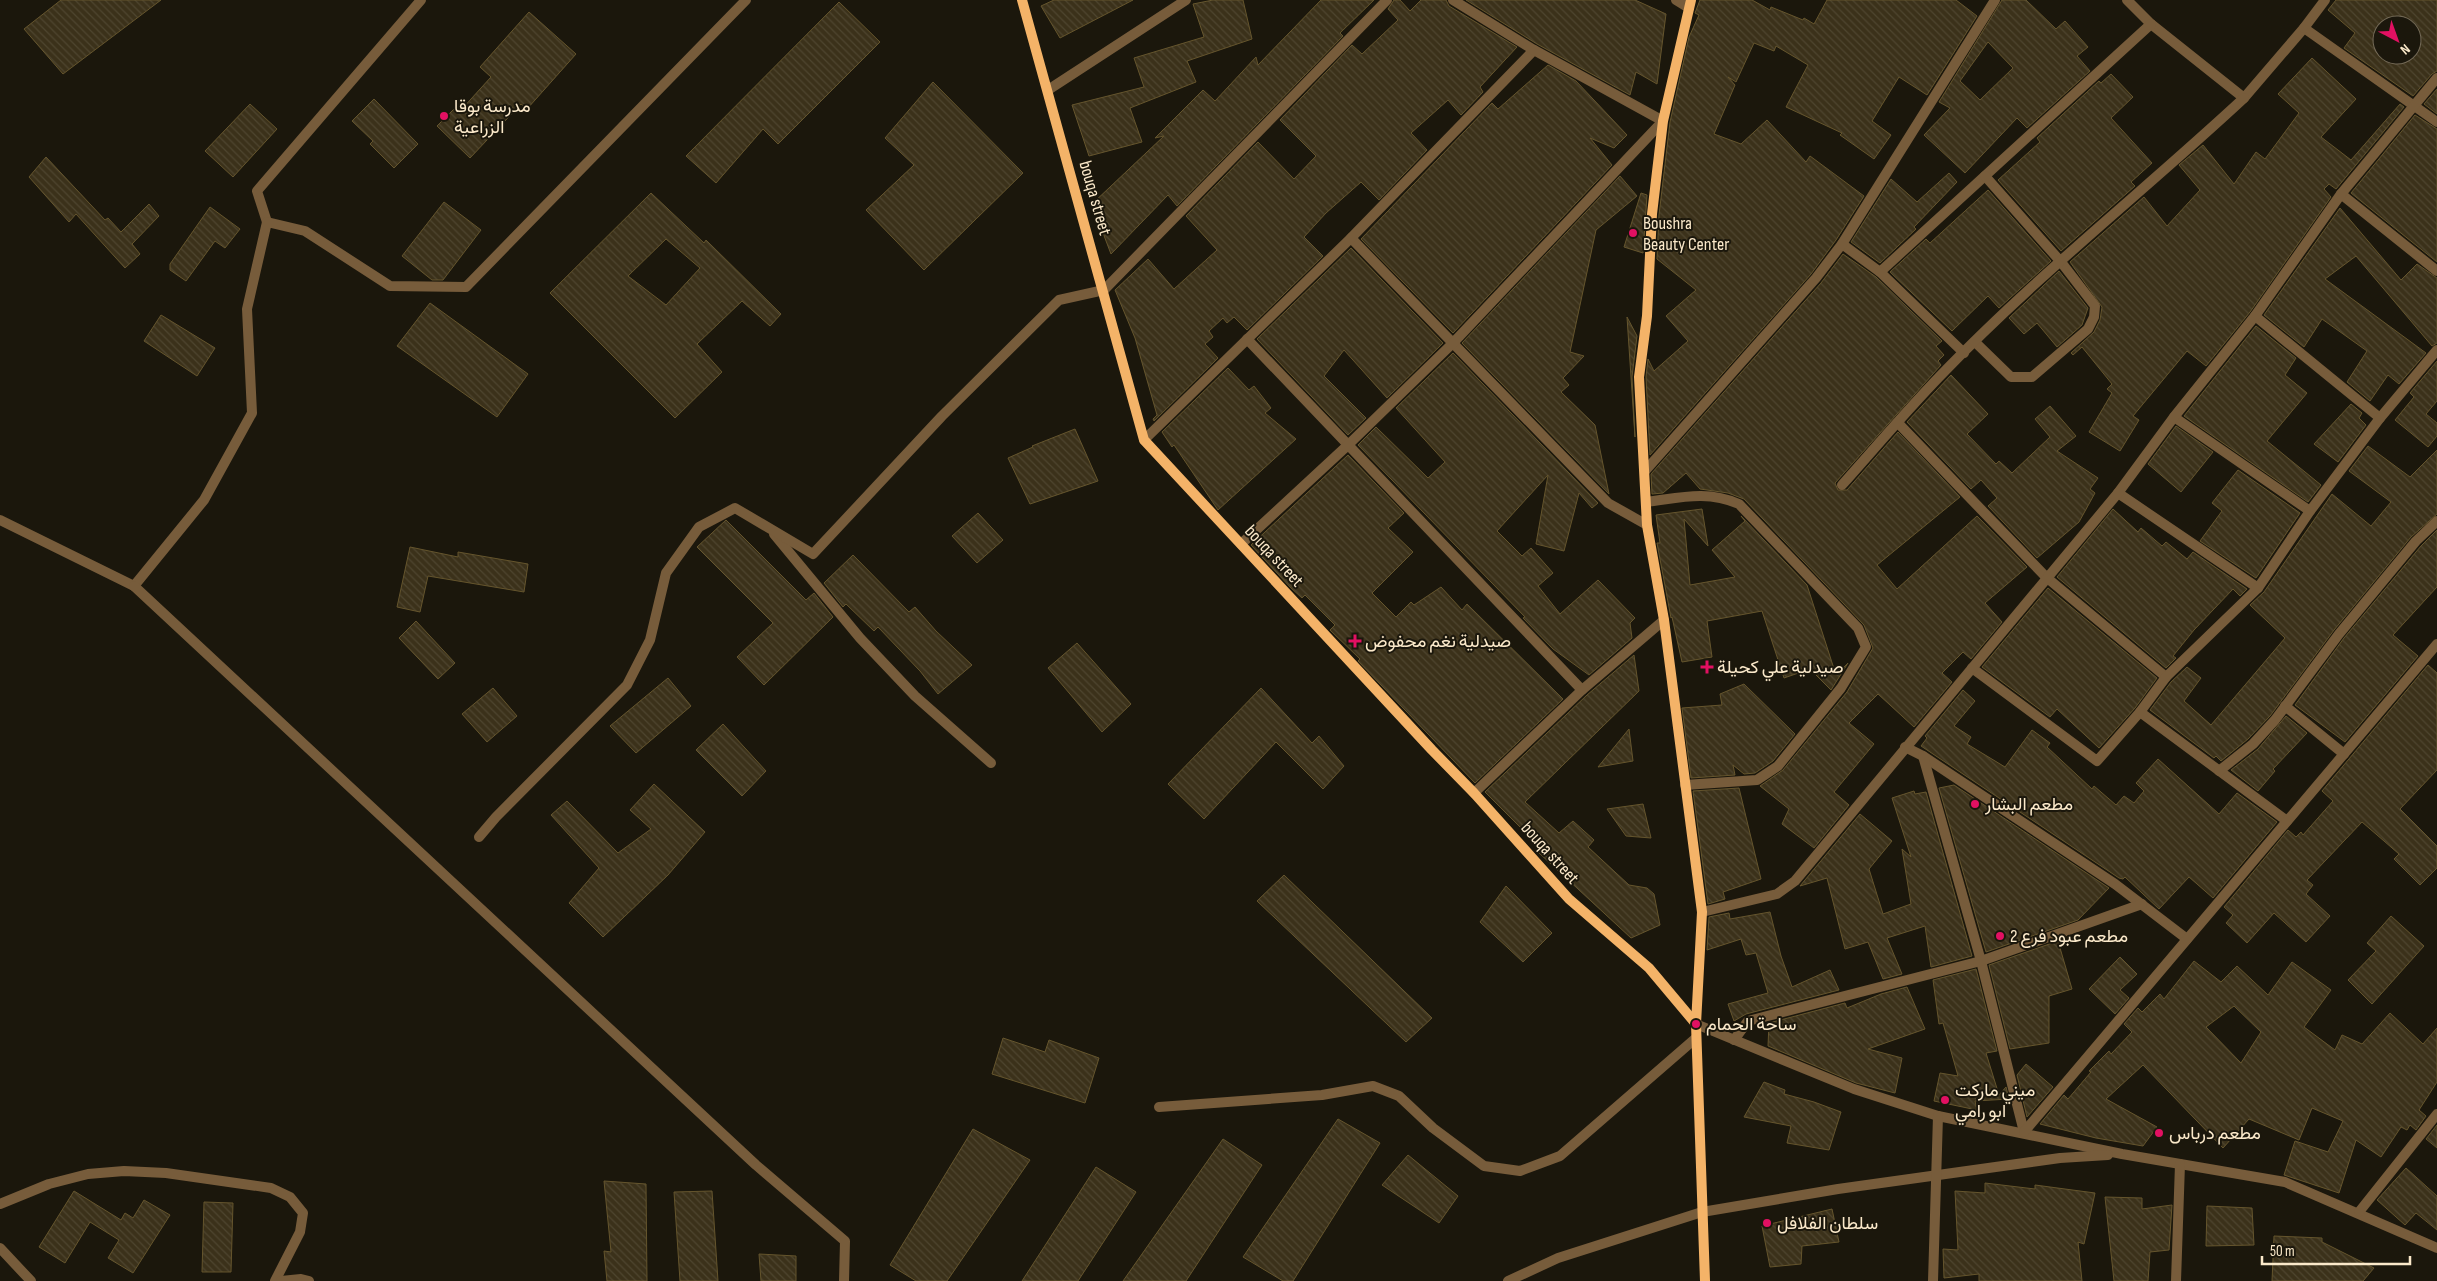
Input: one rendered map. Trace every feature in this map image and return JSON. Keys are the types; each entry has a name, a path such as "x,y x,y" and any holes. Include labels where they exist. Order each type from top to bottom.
{"street":[{"path":"134,586 204,500 252,413 247,309 267,222 257,191 421,0"},
{"path":"267,222 305,231 390,286 466,287 746,0"},
{"name":"bouqa street","path":"1022,0 1104,290 1144,440 1474,793 1569,899 1649,968 1696,1024"},
{"path":"1048,90 1186,0"},
{"path":"479,837 496,817 627,685 650,640 666,572 699,527 735,508 813,554 942,416 1059,300 1104,290 1387,0"},
{"path":"1453,0 1534,50 1663,121"},
{"path":"1676,0 1690,4 1663,121 1652,214 1647,316 1639,378 1645,471 1646,525 1664,620 1702,912 1696,1038 1705,1281"},
{"path":"1645,471 1816,278 1842,244 1995,0"},
{"path":"2127,0 2151,24 2244,98"},
{"path":"1842,485 1975,342 2244,98 2304,28 2325,0"},
{"path":"1880,272 2151,24"},
{"path":"2304,28 2437,122"},
{"path":"1144,440 1351,238 1534,50"},
{"path":"1702,912 1778,894 1795,881 2118,493 2174,417 2255,316 2341,194 2437,78"},
{"path":"1241,544 1348,445 1453,343 1663,121"},
{"path":"1975,342 2011,378 2023,379 2032,377 2088,330 2094,317 2095,306 2061,262 1985,176"},
{"path":"2341,194 2437,271"},
{"path":"1351,238 1608,503 1646,525"},
{"path":"1842,244 1880,272 1964,353"},
{"path":"2255,316 2380,418"},
{"path":"1247,339 1582,690"},
{"path":"1972,668 2097,760 2140,712 2166,677 2258,588 2310,511 2380,418 2437,350"},
{"path":"2174,417 2310,511"},
{"path":"1898,423 2046,578 2166,677"},
{"path":"2118,493 2258,588"},
{"path":"1646,502 1706,494 1724,497 1739,504 1858,628 1866,647 1841,688 1778,766 1757,780 1685,785"},
{"path":"0,520 134,586 756,1165 845,1241 844,1281"},
{"path":"2219,771 2253,744 2285,706 2339,634 2416,541 2437,521"},
{"path":"770,529 860,638 915,696 991,764"},
{"path":"1474,793 1582,690 1664,620"},
{"path":"2024,1132 2437,644"},
{"path":"2285,706 2344,754"},
{"path":"2140,712 2287,821"},
{"path":"1905,747 1923,756 2142,904 2187,939"},
{"path":"1923,756 1981,961 2024,1132"},
{"path":"1734,1040 1748,1021 1981,961 2142,904"},
{"path":"1696,1024 1854,1089 1938,1116 2024,1132 2122,1154 2285,1182 2359,1212 2437,1248"},
{"path":"1159,1107 1322,1095 1373,1086 1399,1096 1434,1128 1484,1166 1520,1171 1560,1156 1696,1038"},
{"path":"2359,1212 2437,1114"},
{"path":"1933,1281 1938,1116"},
{"path":"1508,1281 1558,1258 1702,1212 2060,1158 2122,1154"},
{"path":"2176,1281 2180,1164"},
{"path":"0,1204 49,1184 88,1174 124,1171 166,1172 271,1188 290,1197 303,1214 300,1232 275,1281"},
{"path":"0,1248 31,1281"},
{"path":"281,1281 300,1278 309,1281"}],"building":[{"path":"61,0 161,0 63,74 24,29"},
{"path":"1054,0 1133,0 1060,38 1041,6"},
{"path":"1213,0 1243,0 1252,39 1187,61 1196,82 1130,108 1142,142 1089,156 1072,105 1144,87 1134,58 1204,37 1193,4"},
{"path":"1321,0 1374,0 1340,33 1343,36 1177,206 1168,195 1111,254 1092,204 1164,136 1155,138 1203,90 1215,101 1256,57 1258,65"},
{"path":"1394,0 1400,0 1410,11 1421,0 1446,0 1449,6 1517,47 1480,87 1483,92 1461,115 1448,100 1411,133 1427,150 1379,200 1361,182 1326,213 1304,237 1323,256 1247,330 1234,317 1227,323 1223,318 1209,331 1213,337 1205,344 1218,358 1154,421 1153,419 1157,415 1135,338 1115,290 1148,259 1174,289 1217,250 1186,216 1258,142 1294,179 1316,156 1280,120 1352,45 1362,54 1398,20 1388,9"},
{"path":"1466,0 1635,0 1666,14 1657,84 1636,72 1630,95 1537,44"},
{"path":"1700,0 1752,0 1770,10 1771,7 1803,20 1804,18 1814,24 1827,0 1956,0 1977,16 1927,95 1899,77 1872,121 1891,135 1874,159 1840,135 1842,133 1786,107 1808,65 1776,46 1774,51 1754,43 1736,82 1728,77 1735,85 1714,134 1741,144 1767,120 1806,162 1810,156 1864,196 1836,240 1811,274 1650,455 1646,377 1648,359 1654,371 1688,341 1666,316 1696,290 1657,259 1659,215 1670,122 1689,37 1699,15 1695,13"},
{"path":"2002,0 2026,0 2056,29 2065,21 2088,47 2077,56 2090,71 2027,128 2017,118 1965,173 1924,135 1950,108 1939,102","holes":["1988,42 2013,68 1980,100 1960,81"]},
{"path":"2336,0 2437,0 2437,71 2432,74 2413,96 2344,48 2355,33 2328,10"},
{"path":"839,2 880,42 778,144 763,129 716,183 686,156"},
{"path":"529,12 576,54 527,109 521,104 470,158 437,126 457,106 461,110 491,77 480,67"},
{"path":"2312,58 2356,99 2321,137 2351,160 2400,104 2404,107 2336,189 2329,184 2324,189 2331,197 2250,312 2206,366 2187,351 2133,416 2139,420 2120,451 2089,432 2112,393 2107,389 2112,384 2082,347 2073,355 2071,353 2094,332 2100,320 2102,307 2070,262 2144,197 2167,226 2200,190 2179,165 2203,145 2234,184 2256,152 2265,159 2299,113 2278,94"},
{"path":"1548,65 1576,81 1627,135 1614,148 1590,138 1612,165 1453,333 1361,239 1492,103 1498,109"},
{"path":"2111,74 2133,97 2111,118 2152,163 2131,182 2135,186 2061,251 1998,180 2040,142 2037,138 2099,81 2101,83"},
{"path":"933,82 1023,173 924,270 866,210 914,165 885,138"},
{"path":"2437,89 2437,114 2424,104"},
{"path":"374,99 418,144 394,168 370,144 373,141 352,121"},
{"path":"250,104 277,129 233,177 205,151"},
{"path":"2415,115 2437,129 2437,262 2351,193"},
{"path":"46,157 105,220 108,218 121,232 149,204 159,216 132,244 140,254 125,268 76,214 69,222 29,177"},
{"path":"1949,173 1957,182 1914,227 1916,229 1880,263 1851,242 1891,179 1917,202"},
{"path":"1620,176 1637,196 1596,230 1570,352 1584,356 1563,378 1569,385 1561,392 1595,425 1609,494 1462,343"},
{"path":"1988,190 2051,261 1999,308 1988,296 1952,331 1890,272 1926,239 1930,243"},
{"path":"651,193 704,243 706,240 781,314 770,326 742,301 697,344 722,372 675,418 550,293","holes":["666,239 700,268 666,305 628,276"]},
{"path":"1641,193 1647,195 1643,253 1624,247"},
{"path":"444,202 481,230 443,280 432,280 402,256"},
{"path":"210,207 240,229 225,248 215,241 186,281 170,270 170,264"},
{"path":"2340,208 2401,280 2417,264 2437,278 2437,343 2432,346 2356,256 2325,279 2426,353 2399,384 2388,375 2370,401 2347,382 2367,351 2322,319 2304,347 2264,315"},
{"path":"1351,248 1443,343 1387,398 1344,350 1324,376 1366,418 1348,435 1257,339"},
{"path":"1843,254 1876,277 1942,341 1936,346 1944,355 1938,361 1941,365 1835,483 1838,490 1847,490 1898,432 1960,497 1877,565 1897,589 1977,516 2027,567 1985,603 2002,622 1971,659 1963,652 1942,673 1952,682 1914,727 1878,694 1849,723 1874,744 1834,792 1849,805 1814,848 1782,824 1789,809 1760,786 1783,770 1847,692 1873,648 1864,625 1744,499 1728,493 1700,489 1686,473 1663,493 1652,494 1651,474 1821,283"},
{"path":"2059,271 2088,308 2082,325 2057,347 2037,323 2024,334 2009,318"},
{"path":"430,303 528,374 497,417 397,346"},
{"path":"161,315 215,348 197,376 144,341"},
{"path":"1627,317 1637,336 1632,377 1635,437"},
{"path":"2256,326 2296,358 2285,375 2307,393 2267,441 2321,485 2308,502 2184,416"},
{"path":"1453,353 1598,503 1592,508 1579,493 1564,551 1536,544 1548,475 1497,531 1522,556 1531,548 1553,573 1538,586 1560,614 1598,580 1635,618 1630,623 1632,638 1589,675 1553,649 1523,618 1525,617 1358,445 1376,427 1428,478 1445,462 1396,408"},
{"path":"2437,361 2437,401 2426,414 2437,423 2437,436 2428,447 2395,420 2414,397 2410,393"},
{"path":"1228,368 1249,390 1254,386 1271,408 1265,413 1296,439 1218,510 1174,445 1172,447 1162,432"},
{"path":"1951,375 1988,414 1967,434 1996,464 1999,461 2012,473 2050,437 2035,419 2050,406 2076,436 2057,451 2098,478 2090,489 2095,493 2079,522 2037,558 1988,506 1997,498 1981,480 1971,489 1907,422"},
{"path":"2351,404 2362,413 2359,418 2366,425 2338,462 2314,444"},
{"path":"2176,426 2213,452 2181,492 2148,464"},
{"path":"1075,429 1098,481 1030,504 1008,458"},
{"path":"2368,446 2410,477 2437,450 2437,514 2411,537 2334,630 2270,716 2248,739 2221,761 2216,756 2214,758 2150,710 2171,682 2187,667 2201,678 2184,701 2211,725 2285,638 2250,605 2264,592 2332,494 2371,526 2391,502 2349,471"},
{"path":"1348,455 1404,513 1388,528 1413,552 1372,593 1396,617 1411,602 1414,605 1441,587 1462,610 1467,604 1563,699 1475,783 1358,661 1360,659 1330,630 1335,625 1305,595 1302,598 1291,588 1251,545"},
{"path":"2238,470 2300,513 2256,578 2200,541 2222,511 2212,503"},
{"path":"1702,509 1708,546 1684,519 1690,585 1735,577 1712,550 1745,521 1741,516 1807,585 1836,675 1848,663 1831,690 1810,669 1784,678 1762,611 1707,621 1712,657 1682,662 1671,618 1657,543 1660,543 1656,515"},
{"path":"2113,509 2138,532 2141,528 2162,546 2166,542 2187,559 2193,552 2247,589 2240,596 2233,589 2194,630 2173,656 2176,658 2166,668 2057,577"},
{"path":"978,513 1003,540 977,563 952,536"},
{"path":"726,520 806,600 814,593 833,617 764,685 737,657 773,623 697,547"},
{"path":"2437,530 2437,587 2393,635 2418,656 2345,742 2295,705 2344,638 2421,546"},
{"path":"410,547 458,557 458,552 528,564 524,592 428,576 420,612 397,607"},
{"path":"853,555 909,612 915,607 936,631 972,665 938,694 920,671 878,627 874,631 846,604 843,607 824,583"},
{"path":"2048,588 2157,678 2135,708 2099,748 2057,709 2050,717 1982,667"},
{"path":"416,621 455,663 438,679 399,638"},
{"path":"1077,643 1131,704 1102,732 1048,668"},
{"path":"1634,655 1639,691 1525,802 1559,833 1573,821 1594,840 1588,847 1629,885 1647,888 1654,894 1660,925 1631,938 1538,852 1541,848 1485,792 1587,695"},
{"path":"2428,665 2437,673 2437,770 2400,809 2437,846 2437,868 2420,885 2394,859 2399,854 2362,822 2307,880 2313,885 2306,894 2330,916 2306,942 2274,913 2247,943 2226,923 2233,915 2224,907 2288,830 2296,837 2301,832 2303,835 2333,801 2322,791"},
{"path":"668,678 691,706 636,753 610,726"},
{"path":"1744,684 1795,734 1773,761 1755,773 1744,774 1733,765 1735,775 1691,778 1682,708 1722,705 1720,694"},
{"path":"493,688 517,716 487,742 462,714"},
{"path":"1261,688 1312,743 1319,736 1344,766 1323,789 1276,742 1204,819 1168,784"},
{"path":"1963,690 1975,701 1954,726 1971,737 1967,744 2005,767 2032,730 2050,743 2047,747 2092,789 2094,786 2116,805 2124,796 2134,803 2144,791 2136,783 2158,759 2219,814 2237,793 2277,822 2213,898 2189,877 2159,909 2125,877 2123,879 2119,878 1921,746 1927,738 1925,736"},
{"path":"2286,716 2307,733 2273,769 2275,771 2258,791 2231,770 2258,749"},
{"path":"723,724 766,771 742,796 696,750"},
{"path":"1629,729 1633,761 1598,767"},
{"path":"654,784 705,832 668,875 603,937 569,903 599,868 551,815 567,801 618,853 651,829 630,810"},
{"path":"1954,785 2109,888 2078,920 1986,952 1939,788"},
{"path":"1739,788 1761,879 1723,892 1725,899 1708,904 1693,791"},
{"path":"1914,791 1915,794 1926,792 1972,956 1931,967 1925,926 1887,938 1902,974 1883,979 1868,942 1845,949 1827,878 1800,886 1860,814 1892,841 1869,869 1883,914 1911,904 1902,849 1911,857 1892,798"},
{"path":"1643,804 1651,838 1626,836 1607,809"},
{"path":"1284,875 1432,1018 1406,1042 1257,901"},
{"path":"1506,886 1552,933 1523,962 1480,922"},
{"path":"1770,912 1781,956 1792,987 1830,970 1839,990 1746,1014 1734,1021 1728,1004 1768,993 1756,953 1746,955 1741,939 1707,950 1709,917 1729,913 1730,919"},
{"path":"2391,916 2424,946 2372,1004 2348,980 2376,951 2367,943"},
{"path":"2058,941 2072,989 2049,996 2049,1043 2010,1049 1989,965"},
{"path":"2120,957 2137,974 2120,990 2129,998 2115,1014 2089,989"},
{"path":"2194,961 2221,982 2237,966 2268,995 2292,962 2331,990 2304,1027 2335,1050 2342,1035 2362,1044 2390,1013 2423,1044 2437,1028 2437,1082 2419,1110 2426,1116 2416,1130 2410,1125 2407,1130 2401,1127 2381,1157 2356,1140 2339,1193 2284,1175 2295,1141 2328,1152 2343,1121 2312,1108 2299,1140 2249,1119 2223,1148 2143,1065 2106,1099 2157,1127 2143,1146 2096,1138 2040,1124 2064,1095 2068,1099 2091,1072 2089,1071 2109,1051 2111,1054 2132,1032 2124,1024 2138,1008 2142,1012 2160,994 2164,999","holes":["2234,1006 2261,1032 2241,1063 2206,1027"]},
{"path":"1976,969 1997,1051 1986,1053 1999,1095 2006,1087 2009,1099 1975,1101 1977,1110 1934,1101 1940,1073 1958,1076 1943,1023 1939,1024 1933,980"},
{"path":"1907,987 1925,1029 1868,1049 1902,1058 1895,1093 1856,1083 1768,1046 1769,1023 1845,1003 1847,1008 1881,994"},
{"path":"1003,1038 1045,1052 1049,1040 1099,1058 1085,1103 992,1074"},
{"path":"2026,1064 2053,1087 2027,1117 2017,1075"},
{"path":"1764,1082 1785,1090 1784,1094 1841,1112 1829,1150 1787,1143 1791,1126 1744,1117"},
{"path":"1338,1119 1380,1143 1293,1281 1283,1281 1243,1257"},
{"path":"2437,1125 2437,1148 2426,1139"},
{"path":"973,1129 1030,1160 947,1281 916,1281 890,1265"},
{"path":"1223,1139 1262,1165 1186,1281 1123,1281"},
{"path":"1408,1155 1458,1196 1439,1223 1382,1185"},
{"path":"1096,1167 1136,1192 1078,1281 1022,1281"},
{"path":"2406,1168 2437,1196 2437,1230 2416,1213 2405,1225 2377,1200"},
{"path":"604,1181 646,1184 647,1281 607,1281 604,1251 611,1252"},
{"path":"1985,1183 2035,1189 2035,1185 2095,1193 2084,1244 2078,1242 2082,1281 1979,1281 1979,1274 1944,1278 1943,1249 1958,1250 1955,1191 1985,1193"},
{"path":"74,1191 121,1220 125,1213 133,1218 144,1200 170,1215 133,1273 108,1258 119,1240 90,1222 65,1263 39,1247"},
{"path":"712,1191 718,1281 680,1281 674,1192"},
{"path":"2105,1197 2142,1198 2142,1209 2172,1205 2169,1250 2150,1252 2148,1281 2114,1281"},
{"path":"204,1202 233,1203 231,1272 202,1272"},
{"path":"2207,1206 2252,1208 2254,1245 2206,1246"},
{"path":"1832,1209 1839,1242 1802,1246 1801,1264 1770,1267 1762,1226"},
{"path":"2274,1236 2322,1238 2322,1242 2374,1268 2363,1281 2272,1281"},
{"path":"759,1254 796,1256 796,1281 761,1281"}],"place":[{"name":"مدرسة بوقا الزراعية","path":"444,116"},
{"name":"Boushra Beauty Center","path":"1633,233"},
{"name":"صيدلية نغم محفوض","path":"1355,641"},
{"name":"صيدلية علي كحيلة","path":"1707,667"},
{"name":"مطعم البشار","path":"1975,804"},
{"name":"مطعم عبود فرع 2","path":"2000,936"},
{"name":"ساحة الحمام","path":"1696,1024"},
{"name":"ميني ماركت ابو رامي","path":"1945,1100"},
{"name":"مطعم درباس","path":"2159,1133"},
{"name":"سلطان الفلافل","path":"1767,1223"}]}
